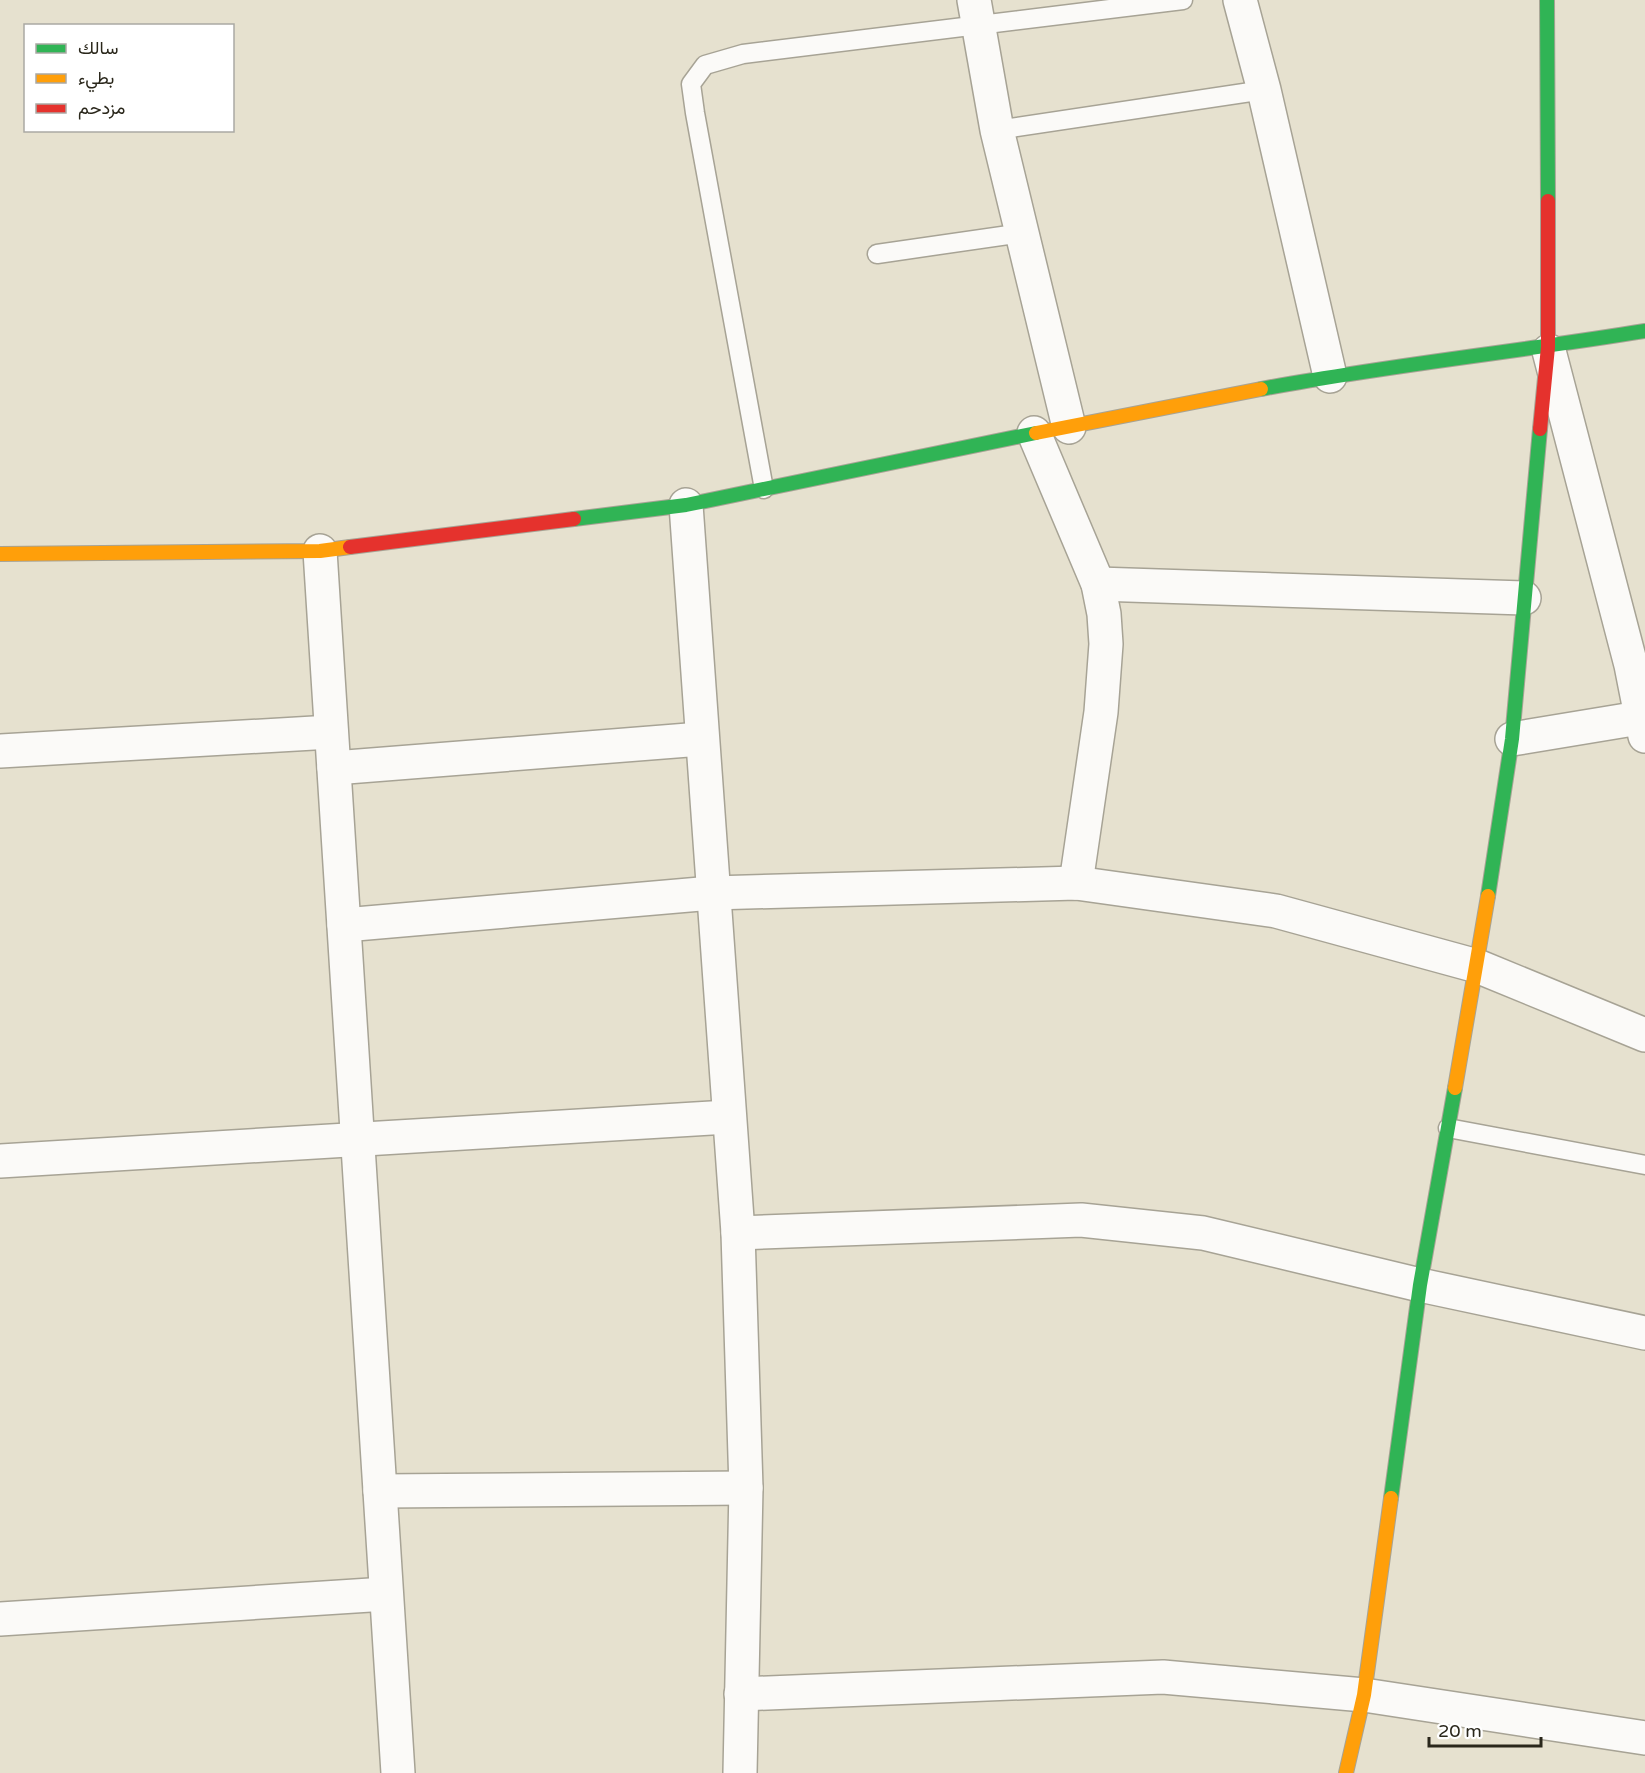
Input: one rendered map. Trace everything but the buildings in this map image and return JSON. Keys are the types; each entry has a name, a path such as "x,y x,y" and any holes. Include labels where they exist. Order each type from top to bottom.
{"street":[{"path":"1240,0 1264,90 1330,376"},
{"path":"1346,1773 1364,1695 1420,1285 1477,966 1512,739 1548,347 1547,0"},
{"path":"976,12 997,130 1070,427"},
{"path":"0,554 320,551 686,505 1034,433 1330,376 1548,347 1645,331"},
{"path":"1512,739 1643,724 1631,665 1548,347"},
{"path":"1034,433 1098,584 1104,614 1106,644 1101,712 1076,883"},
{"path":"686,505 738,1233 746,1488 740,1773"},
{"path":"320,551 398,1773"},
{"path":"1098,584 1524,598"},
{"path":"0,751 331,732"},
{"path":"334,768 702,739"},
{"path":"344,925 712,893 1076,883 1276,911 1477,966 1645,1035"},
{"path":"0,1161 728,1117"},
{"path":"738,1233 1081,1220 1112,1222 1203,1233 1420,1285 1645,1333"},
{"path":"380,1491 746,1488"},
{"path":"0,1619 387,1594"},
{"path":"741,1694 1163,1677 1364,1695 1645,1738"}],"lane":[{"path":"764,489 691,84 705,65 743,54 976,12 1183,0"},
{"path":"997,130 1264,90"},
{"path":"877,254 1022,233"},
{"path":"1448,1128 1645,1165"}],"traffic: fast":[{"path":"1547,0 1548,201"},
{"path":"1261,389 1645,331"},
{"path":"1488,896 1512,739 1540,429"},
{"path":"574,519 686,505 1036,433"},
{"path":"1391,1498 1420,1285 1455,1088"}],"traffic: slow":[{"path":"1036,433 1261,389"},
{"path":"0,554 320,551 350,547"},
{"path":"1455,1088 1488,896"},
{"path":"1346,1773 1364,1695 1391,1498"}],"traffic: jam":[{"path":"1540,429 1548,347 1548,201"},
{"path":"350,547 574,519"}]}
